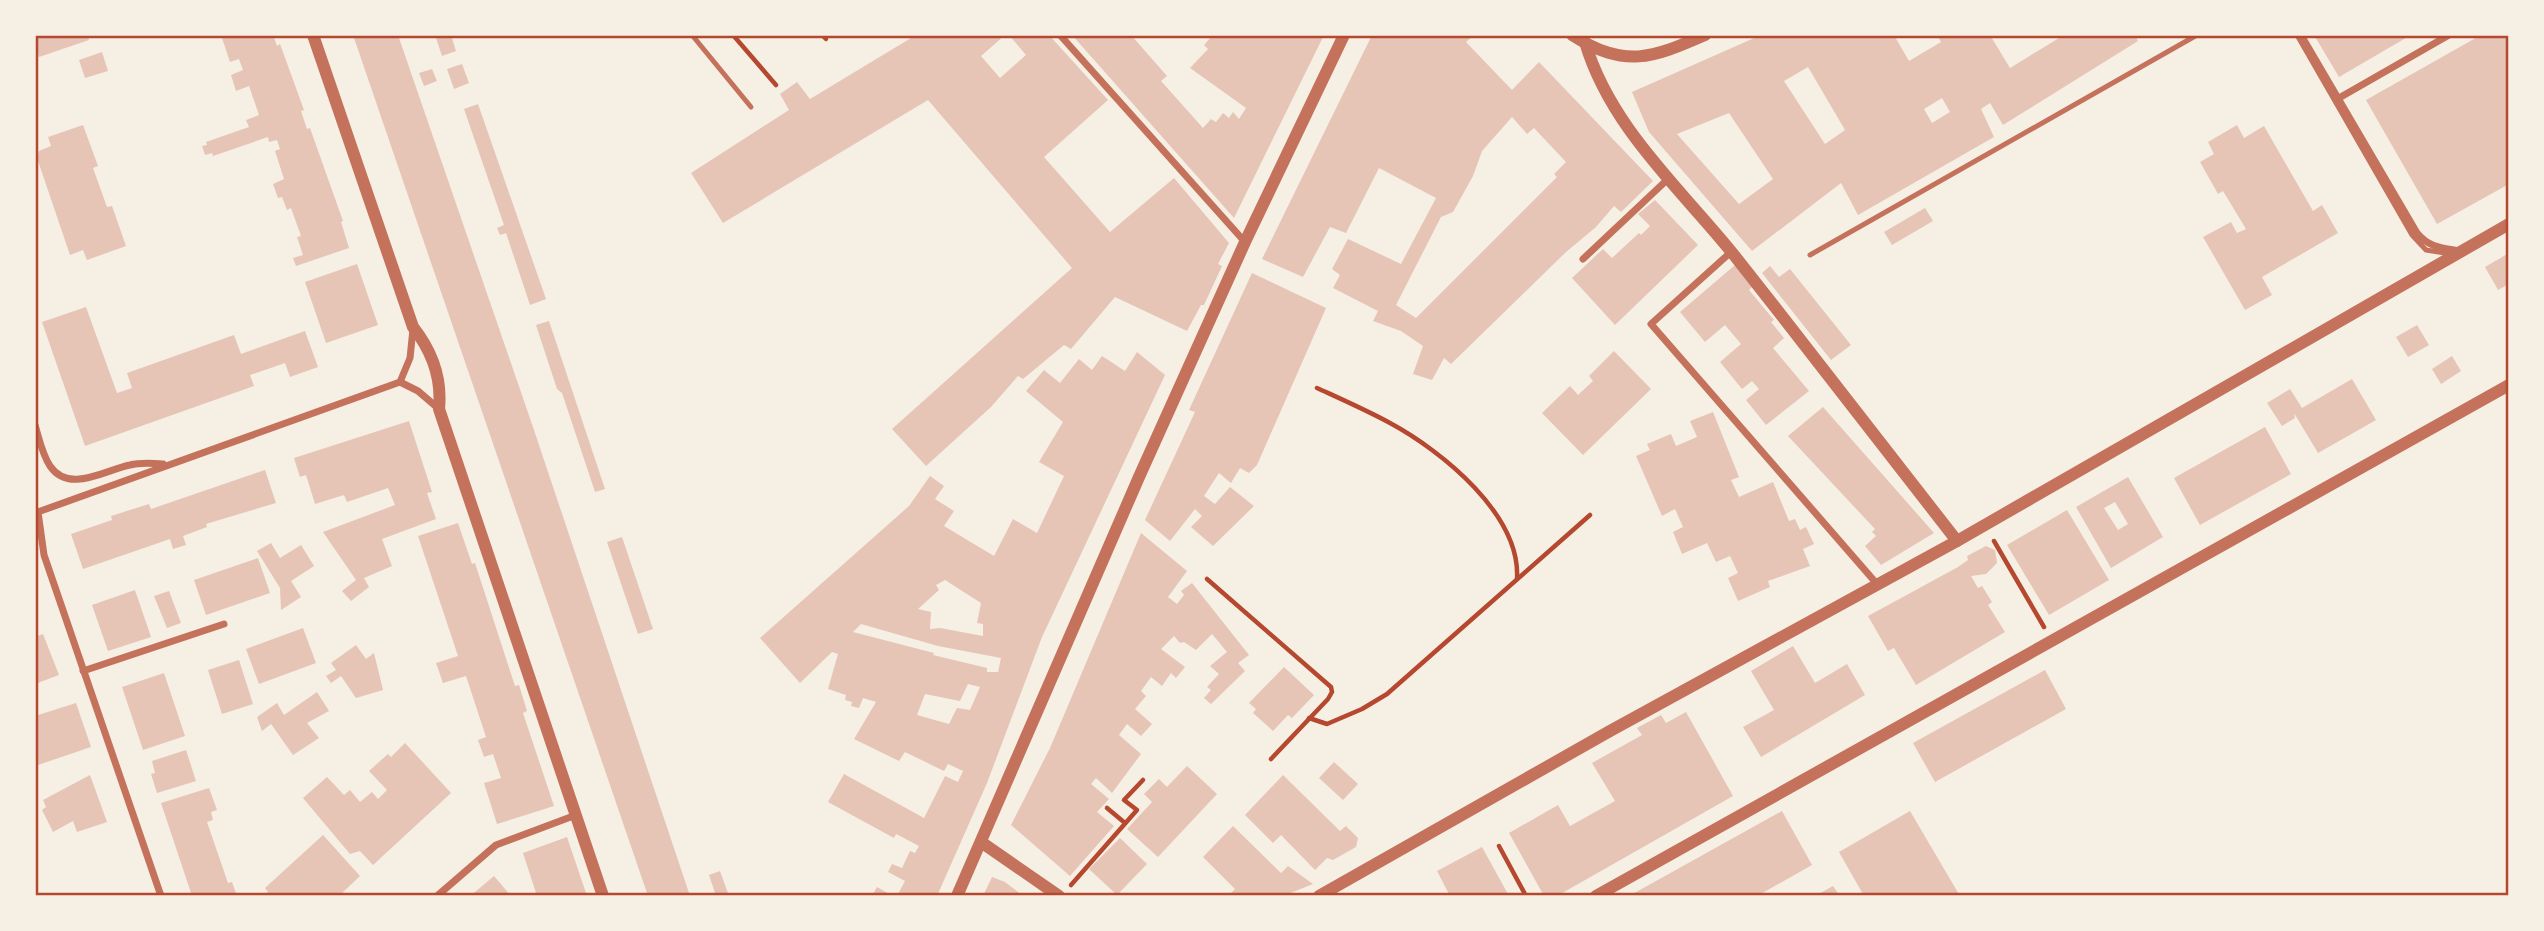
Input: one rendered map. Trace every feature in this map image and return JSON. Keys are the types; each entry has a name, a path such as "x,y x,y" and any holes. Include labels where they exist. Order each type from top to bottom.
{"street":[{"path":"313,35 413,327 426,344 438,379 439,410 603,896"},
{"path":"1059,35 1245,242"},
{"path":"957,896 1139,477 1245,242 1343,35"},
{"path":"1581,40 1616,55 1642,57 1658,54 1705,35"},
{"path":"2299,35 2339,98 2417,233 2424,242 2459,253"},
{"path":"2339,98 2449,35"},
{"path":"1581,40 1623,122 1731,252 1957,541"},
{"path":"1583,259 1669,178"},
{"path":"1319,896 1610,731 1957,541 2509,224"},
{"path":"1731,252 1651,324 1877,584"},
{"path":"400,382 410,358 413,327"},
{"path":"160,896 44,555 36,512 400,382 418,391 439,410"},
{"path":"1596,896 2509,385"},
{"path":"35,425 48,463 65,478 85,478 132,464 167,464"},
{"path":"83,671 223,624"},
{"path":"437,896 496,845 576,816"},
{"path":"981,842 1059,896"}],"lane":[{"path":"692,35 751,107"},
{"path":"1581,40 1622,61 1642,62 1674,53 1715,35"},
{"path":"1810,255 2197,35"},
{"path":"2299,35 2412,235 2426,250 2459,253"}],"path":[{"path":"733,35 776,85"},
{"path":"1317,388 1391,424 1451,464 1480,495 1504,527 1518,562 1517,580"},
{"path":"1309,718 1327,724 1362,709 1387,694 1590,514"},
{"path":"1984,525 2052,640"},
{"path":"1207,579 1331,687 1332,692 1328,699 1271,759"},
{"path":"1071,886 1136,810 1125,800 1143,780"},
{"path":"1107,808 1125,824"},
{"path":"1499,846 1525,896"}],"building":[{"path":"35,35 87,35 89,40 39,57"},
{"path":"221,35 273,35 277,46 280,44 304,110 301,111 307,129 310,128 343,221 341,222 349,248 296,266 293,258 303,255 297,237 301,236 291,208 287,210 282,197 278,198 273,184 284,179 275,151 280,149 277,140 269,142 268,137 213,156 212,153 205,155 202,146 207,145 206,142 249,127 246,120 259,115 249,86 236,91 231,75 243,70 239,59 230,62"},
{"path":"353,35 398,35 690,896 648,896"},
{"path":"435,35 451,35 456,51 442,56"},
{"path":"908,35 1005,35 981,56 1000,78 1026,55 1009,35 1049,35 1108,100 1044,157 1110,232 1174,178 1229,243 1218,264 1222,266 1204,305 1201,305 1187,331 1115,297 1071,349 1064,345 1023,379 1018,376 991,407 926,466 892,429 1072,268 928,100 723,223 691,173 789,110 780,94 797,82 810,99 911,38"},
{"path":"1072,35 1131,35 1167,76 1161,81 1203,128 1211,119 1216,122 1223,113 1229,118 1233,112 1239,119 1246,108 1190,68 1208,49 1204,45 1213,35 1324,35 1234,218"},
{"path":"1372,35 1474,35 1466,42 1512,90 1539,62 1653,181 1621,212 1614,206 1596,227 1566,252 1451,364 1444,358 1432,380 1413,374 1423,346 1401,331 1373,321 1378,311 1333,288 1340,275 1332,269 1348,239 1401,264 1436,198 1379,168 1346,233 1330,227 1303,277 1262,259","holes":["1512,117 1527,134 1534,128 1566,162 1554,174 1557,177 1416,318 1396,305 1441,217 1453,212 1473,176 1482,151"]},
{"path":"1761,35 1894,35 1909,61 1941,42 1937,35 1990,35 2010,68 2064,35 2135,35 2138,41 2003,125 1990,103 1981,109 1994,137 1858,215 1841,183 1752,251 1649,132 1632,92","holes":["1808,67 1845,130 1825,144 1784,81","1942,98 1950,112 1932,123 1924,109","1729,113 1773,179 1739,204 1677,134"]},
{"path":"2314,35 2411,35 2339,77"},
{"path":"2481,35 2509,35 2509,184 2437,224 2366,100"},
{"path":"102,52 108,71 85,78 79,60"},
{"path":"462,64 469,83 454,89 447,69"},
{"path":"432,69 437,81 424,86 419,73"},
{"path":"478,104 546,299 530,305 506,233 500,235 497,228 504,225 464,109"},
{"path":"83,125 98,166 93,168 107,207 112,206 126,246 87,260 83,250 70,255 37,158 39,151 51,146 48,137"},
{"path":"2237,125 2244,138 2264,126 2313,211 2322,205 2338,233 2262,277 2272,295 2245,310 2203,237 2231,222 2237,233 2246,229 2223,191 2218,194 2200,162 2214,154 2208,142"},
{"path":"1655,200 1698,245 1615,325 1572,278 1603,249 1612,258 1639,233 1641,235 1650,226 1638,214"},
{"path":"1925,208 1933,221 1892,245 1884,232"},
{"path":"2509,253 2509,284 2498,290 2485,267"},
{"path":"357,264 378,325 326,343 305,282"},
{"path":"1735,265 1753,286 1749,290 1774,320 1771,322 1784,338 1773,348 1809,391 1766,425 1746,400 1759,389 1752,381 1742,389 1720,362 1741,344 1725,325 1705,342 1680,312"},
{"path":"1770,266 1779,277 1790,269 1851,345 1831,360 1762,273"},
{"path":"1252,273 1326,308 1257,465 1249,473 1240,468 1231,483 1219,473 1204,496 1215,504 1230,487 1254,506 1213,546 1191,527 1202,516 1195,509 1170,541 1145,520 1195,412 1189,410"},
{"path":"86,307 117,393 132,388 127,373 234,335 241,354 305,331 318,367 290,377 285,363 250,375 254,386 85,446 42,322"},
{"path":"549,321 605,489 595,492 562,393 557,389 536,325"},
{"path":"2417,325 2429,345 2408,357 2396,337"},
{"path":"1614,351 1651,389 1583,455 1542,413 1570,386 1578,395 1593,381 1589,376"},
{"path":"1137,352 1165,375 1042,637 987,783 937,896 897,896 905,881 888,872 892,864 902,868 910,851 915,853 919,846 896,834 894,838 828,802 844,774 924,818 945,776 958,782 963,771 948,764 944,771 905,752 899,761 854,739 876,702 863,698 859,708 851,706 852,702 845,700 846,695 828,689 838,654 832,652 800,683 760,638 909,506 930,476 944,486 935,499 954,511 944,526 994,556 1013,519 1037,533 1064,476 1039,462 1063,422 1026,391 1044,370 1060,383 1079,359 1092,370 1102,356 1125,371","holes":["945,580 981,603 977,623 983,624 983,636 940,628 930,629 931,612 918,609 939,590 936,585","861,624 938,646 1001,658 998,672 987,672 987,668 853,632","968,684 980,687 970,710 957,708 949,724 917,715 925,694 960,701"]},
{"path":"2452,356 2461,371 2441,384 2432,369"},
{"path":"2352,379 2376,420 2318,453 2294,413 2295,418 2282,426 2267,403 2290,389 2302,408"},
{"path":"1823,407 1934,533 1881,565 1865,546 1876,536 1872,532 1875,529 1788,436"},
{"path":"1713,412 1739,477 1731,480 1739,497 1773,482 1789,521 1795,519 1800,530 1806,527 1814,544 1803,549 1810,566 1768,581 1770,587 1738,601 1728,578 1738,573 1730,556 1716,562 1707,543 1682,554 1673,532 1683,527 1675,509 1662,516 1636,456 1650,450 1647,444 1671,434 1676,446 1697,437 1690,421"},
{"path":"409,421 432,492 427,493 436,519 382,539 392,566 364,578 369,587 351,601 342,591 356,580 323,532 395,505 388,488 347,502 344,495 315,504 306,475 300,477 294,458"},
{"path":"2265,427 2291,474 2200,525 2174,478"},
{"path":"265,470 276,503 206,524 207,527 183,536 186,545 173,549 170,539 83,569 71,534 112,520 111,516 149,504 151,509"},
{"path":"2128,477 2163,537 2111,568 2076,507","holes":["2115,502 2128,524 2118,530 2104,508"]},
{"path":"2067,510 2109,580 2049,615 2007,545"},
{"path":"458,523 472,564 475,563 515,686 519,685 527,711 523,713 554,806 497,824 484,783 501,778 493,754 484,757 478,740 486,737 466,676 443,683 436,663 458,656 418,536"},
{"path":"1141,533 1187,571 1168,597 1177,604 1184,595 1181,591 1192,583 1249,655 1238,663 1245,671 1211,704 1204,698 1211,690 1207,687 1219,674 1210,666 1227,652 1212,634 1196,650 1184,642 1180,643 1174,636 1161,649 1185,667 1176,678 1171,673 1162,686 1151,677 1141,691 1146,696 1135,709 1152,724 1141,736 1127,724 1119,735 1141,754 1112,793 1096,778 1091,784 1109,799 1097,812 1114,826 1070,876 1011,825 1050,748"},
{"path":"622,537 653,629 638,634 607,542"},
{"path":"271,543 280,558 301,545 314,566 291,581 301,597 281,610 280,588 257,551"},
{"path":"1986,546 1995,550 1997,563 1986,574 1971,576 1978,588 1982,586 1992,602 1988,605 2005,632 1916,685 1894,648 1888,651 1868,616 1958,567 1968,560 1967,556"},
{"path":"258,558 270,593 206,615 194,580"},
{"path":"135,590 151,637 108,651 92,605"},
{"path":"169,591 181,623 167,628 154,596"},
{"path":"303,628 316,663 259,684 246,649"},
{"path":"43,634 59,675 35,684 35,637"},
{"path":"356,645 366,659 374,653 383,690 356,698 341,676 331,683 326,676 336,670 331,663"},
{"path":"1793,646 1815,683 1847,664 1865,695 1761,757 1743,727 1774,710 1751,671"},
{"path":"239,660 253,704 222,714 208,670"},
{"path":"1284,667 1314,695 1292,718 1288,715 1273,731 1253,713 1256,709 1249,703"},
{"path":"2045,670 2066,709 1935,782 1913,743"},
{"path":"164,673 185,736 143,750 122,687"},
{"path":"317,692 329,711 307,723 319,738 293,755 271,724 262,731 257,717 277,703 284,715"},
{"path":"76,703 91,747 35,766 35,716"},
{"path":"1686,712 1733,796 1557,896 1544,896 1509,833 1558,805 1570,826 1615,801 1592,763 1642,735 1637,728 1661,715 1666,723"},
{"path":"405,743 451,793 373,865 360,851 350,854 303,798 327,777 344,795 350,790 360,802 372,792 378,799 387,790 369,771 388,754 391,757"},
{"path":"186,750 196,781 157,793 151,774 155,773 152,761"},
{"path":"1334,762 1358,784 1343,800 1319,778"},
{"path":"1187,766 1217,794 1158,857 1127,829 1152,802 1144,794 1159,779 1167,787"},
{"path":"90,775 107,822 77,832 73,821 53,832 42,810 46,807 43,800"},
{"path":"1283,775 1340,831 1346,826 1358,838 1356,847 1333,860 1327,858 1315,870 1281,835 1273,843 1245,815"},
{"path":"209,788 217,810 211,812 213,820 207,822 228,883 232,882 237,896 192,896 161,803"},
{"path":"1782,811 1812,865 1757,896 1629,896"},
{"path":"1910,811 1960,896 1864,896 1839,852"},
{"path":"1233,826 1281,873 1288,866 1313,884 1283,896 1228,896 1235,889 1203,857"},
{"path":"323,835 360,876 339,896 264,896 268,892 265,888"},
{"path":"567,837 587,896 537,896 523,853"},
{"path":"1120,838 1147,864 1117,895 1089,869"},
{"path":"1482,847 1509,896 1450,896 1437,871"},
{"path":"720,871 729,896 716,896 709,875"},
{"path":"494,876 511,896 470,896 475,892"},
{"path":"992,877 1005,882 1023,896 983,896"},
{"path":"1833,886 1840,896 1815,896"},
{"path":"877,887 893,896 872,896"}]}
